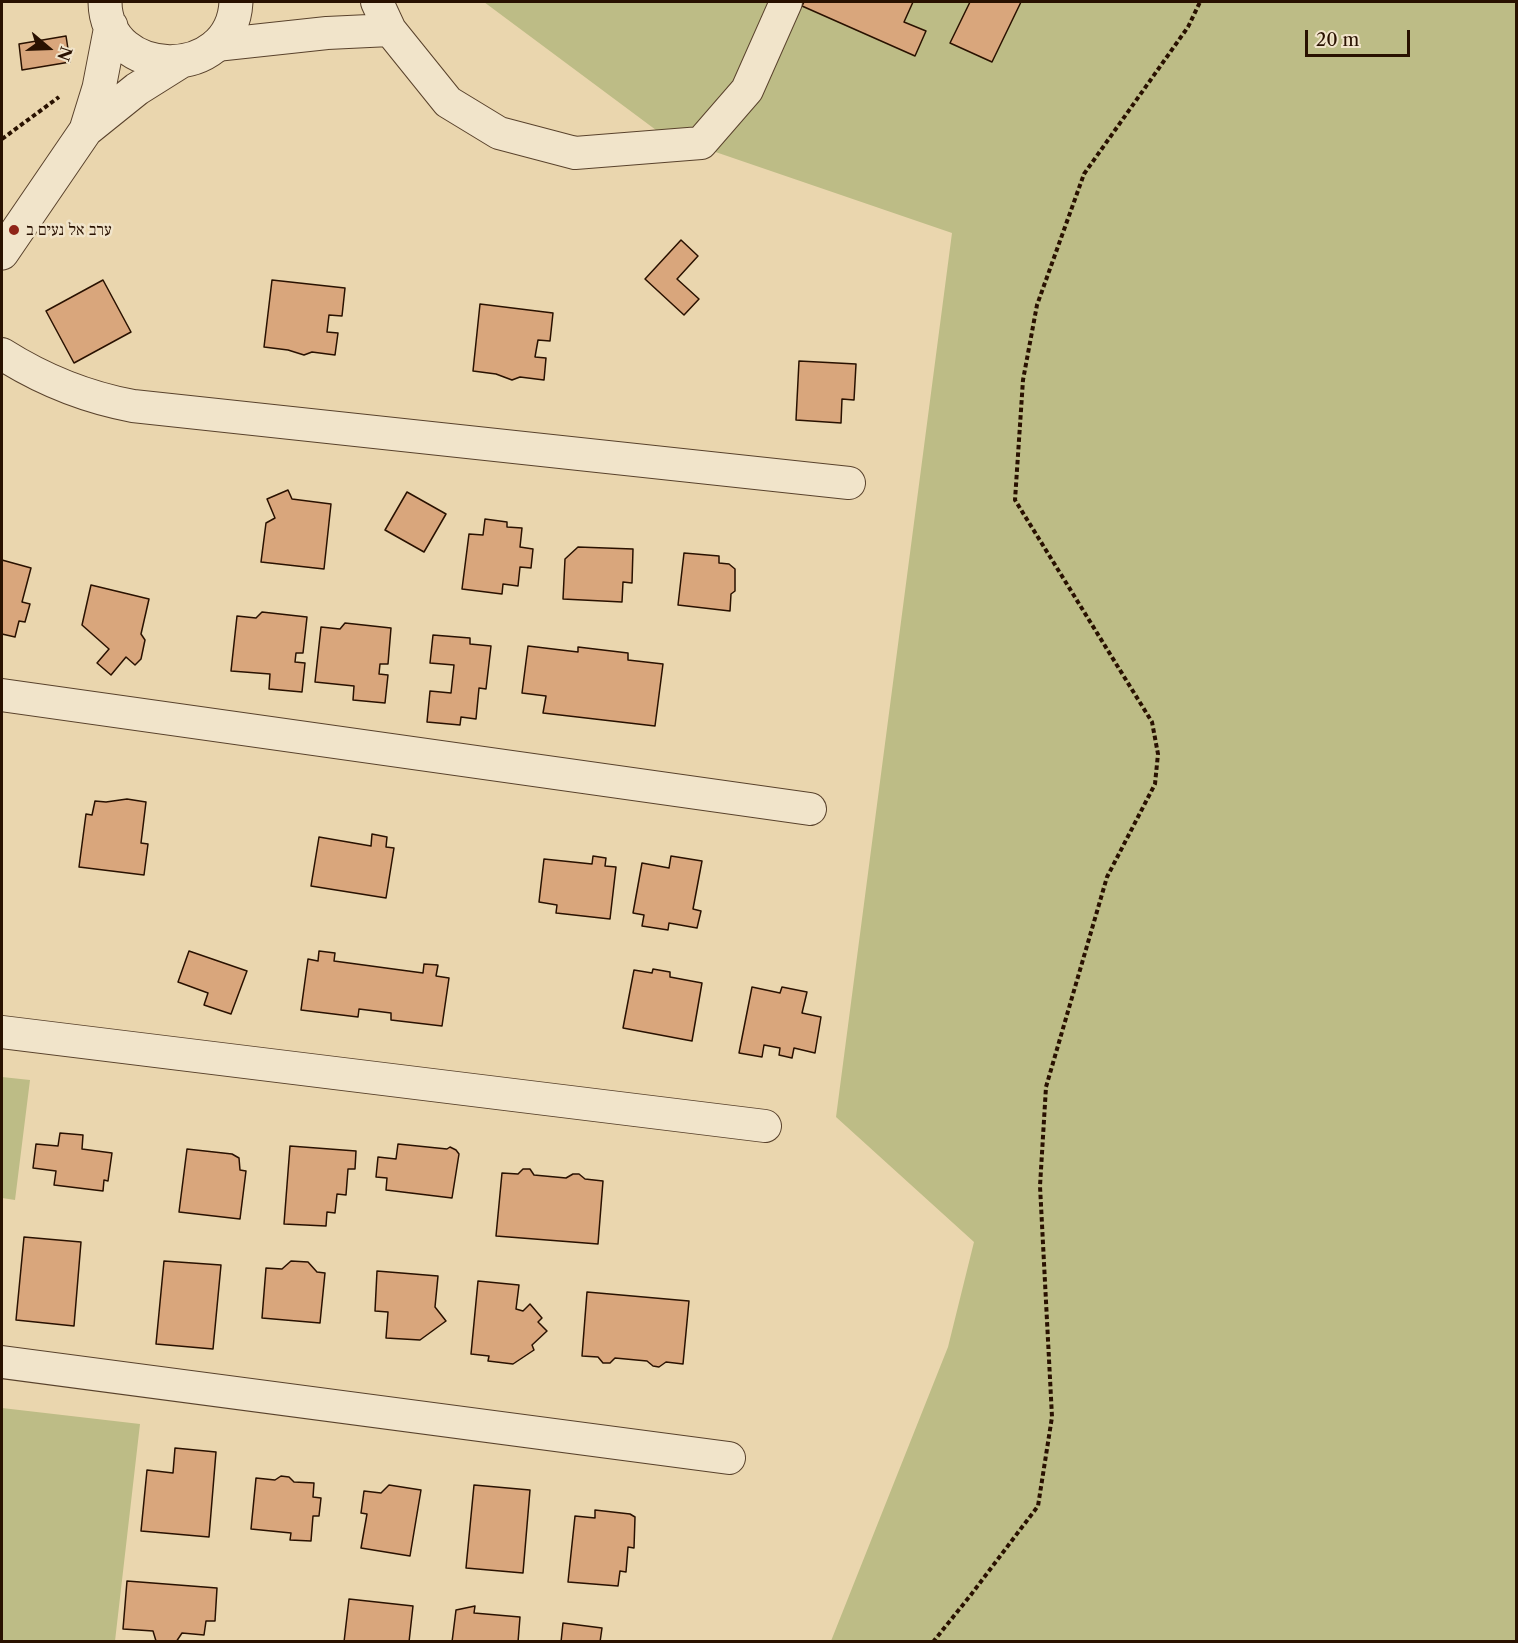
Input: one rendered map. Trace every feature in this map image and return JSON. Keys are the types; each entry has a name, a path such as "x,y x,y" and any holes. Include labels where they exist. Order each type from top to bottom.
{"street":[{"path":"2,253 86,130 136,89 180,62 199,56 216,45 228,28 236,2"},
{"path":"377,2 390,30 448,102 499,133 575,153 701,144 747,90 786,2"},
{"path":"108,14 123,43 139,55 159,62 180,62"},
{"path":"86,130 99,88 108,14"},
{"path":"216,45 327,33 390,30"},
{"path":"2,354 33,373 62,386 85,395 133,406 849,483"},
{"path":"2,695 810,809"},
{"path":"2,1032 765,1126"},
{"path":"2,1362 729,1458"}],"path":[{"path":"933,1641 1038,1506 1053,1417 1040,1186 1046,1087 1107,877 1155,784 1158,754 1152,722 1016,500 1023,380 1037,305 1084,174 1188,27 1200,2"},
{"path":"2,138 66,92"}],"shaded area":[{"path":"484,2 1516,2 1516,1641 831,1641 948,1347 974,1242 836,1117 952,233 660,133"},
{"path":"2,1077 30,1080 15,1200 2,1198"},
{"path":"2,1408 140,1424 115,1641 2,1641"}],"building":[{"path":"804,2 913,2 904,22 926,31 915,56 802,6"},
{"path":"970,2 1021,2 992,62 950,43"},
{"path":"66,36 70,62 22,70 19,44"},
{"path":"681,240 698,256 677,279 699,299 684,315 645,279"},
{"path":"103,280 131,332 74,363 46,311"},
{"path":"272,280 345,288 342,316 329,315 327,332 338,333 335,355 312,352 304,355 264,347"},
{"path":"480,304 553,313 550,341 538,340 535,357 546,358 544,380 520,377 512,380 496,374 473,371"},
{"path":"799,361 856,364 854,400 842,399 841,423 796,420"},
{"path":"288,490 292,499 331,504 324,569 261,562 266,523 275,518 267,499"},
{"path":"407,492 446,514 424,552 385,530"},
{"path":"485,519 507,522 507,527 522,528 520,547 533,549 531,568 520,567 518,586 503,584 502,594 462,589 469,534 483,535"},
{"path":"578,547 633,549 632,583 623,582 622,602 563,599 565,559"},
{"path":"684,553 719,556 719,563 729,564 735,569 735,591 731,594 730,611 678,605"},
{"path":"2,560 31,568 22,602 30,604 25,622 19,621 15,637 2,634"},
{"path":"91,585 149,599 141,634 145,640 141,659 135,665 126,657 111,675 97,663 109,649 82,625"},
{"path":"262,612 307,617 303,653 296,653 295,662 305,663 302,692 269,689 270,674 231,671 237,616 256,618"},
{"path":"345,623 391,628 388,664 380,664 379,674 388,675 385,703 353,700 354,686 315,682 321,627 340,629"},
{"path":"433,635 470,638 470,644 491,646 486,689 479,688 476,719 461,717 460,725 427,722 430,691 451,693 454,665 430,663"},
{"path":"528,646 578,652 578,647 628,653 628,660 663,664 655,726 543,713 546,696 522,693"},
{"path":"127,799 146,802 141,843 148,844 144,875 79,867 86,814 92,815 95,801"},
{"path":"372,834 387,837 386,847 394,848 386,898 311,886 319,837 371,846"},
{"path":"593,856 606,858 605,866 616,867 610,919 556,913 557,905 539,902 544,859 592,864"},
{"path":"671,856 702,861 693,909 701,911 697,928 669,923 668,930 642,926 644,915 633,913 642,863 669,868"},
{"path":"189,951 247,971 231,1014 204,1005 208,993 178,982"},
{"path":"319,951 335,953 334,961 423,973 424,964 438,965 436,976 449,978 442,1026 391,1020 391,1013 359,1009 358,1017 301,1010 308,959 318,961"},
{"path":"653,969 670,972 670,977 702,983 692,1041 623,1028 634,970 652,973"},
{"path":"752,987 780,993 782,987 807,992 802,1013 821,1017 815,1053 794,1048 792,1058 779,1055 780,1048 764,1045 762,1057 739,1053"},
{"path":"60,1133 83,1135 82,1149 112,1153 108,1181 104,1180 103,1191 54,1185 56,1171 33,1168 36,1144 58,1146"},
{"path":"398,1144 447,1149 450,1147 456,1150 459,1154 452,1198 386,1190 387,1178 376,1177 378,1157 396,1159"},
{"path":"290,1146 356,1151 355,1169 348,1169 346,1195 337,1194 335,1213 327,1212 326,1226 284,1224"},
{"path":"187,1149 232,1154 239,1158 240,1170 246,1171 240,1219 179,1212"},
{"path":"523,1169 530,1169 534,1175 566,1178 579,1174 585,1179 603,1181 598,1244 496,1236 502,1173 518,1174"},
{"path":"24,1237 81,1242 74,1326 16,1320"},
{"path":"164,1261 221,1265 213,1349 156,1344"},
{"path":"291,1261 308,1262 317,1272 325,1273 320,1323 262,1318 266,1268 282,1269"},
{"path":"377,1271 438,1276 435,1307 446,1321 420,1340 386,1338 388,1312 375,1311"},
{"path":"478,1281 519,1285 516,1309 523,1311 530,1304 542,1318 538,1322 547,1331 532,1345 534,1350 513,1364 488,1361 489,1356 471,1354"},
{"path":"587,1292 689,1301 683,1364 666,1362 659,1367 647,1361 615,1358 610,1363 603,1363 598,1357 582,1356"},
{"path":"175,1448 216,1452 209,1537 141,1531 147,1470 173,1473"},
{"path":"281,1476 289,1477 294,1482 314,1483 313,1497 321,1498 319,1516 313,1516 311,1541 290,1540 291,1533 251,1529 256,1478 275,1480"},
{"path":"389,1485 421,1490 410,1556 361,1548 367,1514 361,1513 364,1491 381,1493"},
{"path":"474,1485 530,1490 523,1573 466,1568"},
{"path":"595,1510 630,1514 635,1517 634,1548 628,1547 626,1572 620,1571 618,1586 568,1582 575,1516 595,1518"},
{"path":"127,1581 217,1588 215,1621 206,1621 204,1635 182,1633 176,1642 156,1641 153,1631 123,1629"},
{"path":"349,1599 413,1606 409,1642 344,1642"},
{"path":"475,1606 474,1613 520,1617 518,1642 452,1642 456,1610"},
{"path":"563,1623 602,1628 600,1642 561,1642"}],"place":[{"name":"ערב אל נעים ב","path":"14,230"}]}
